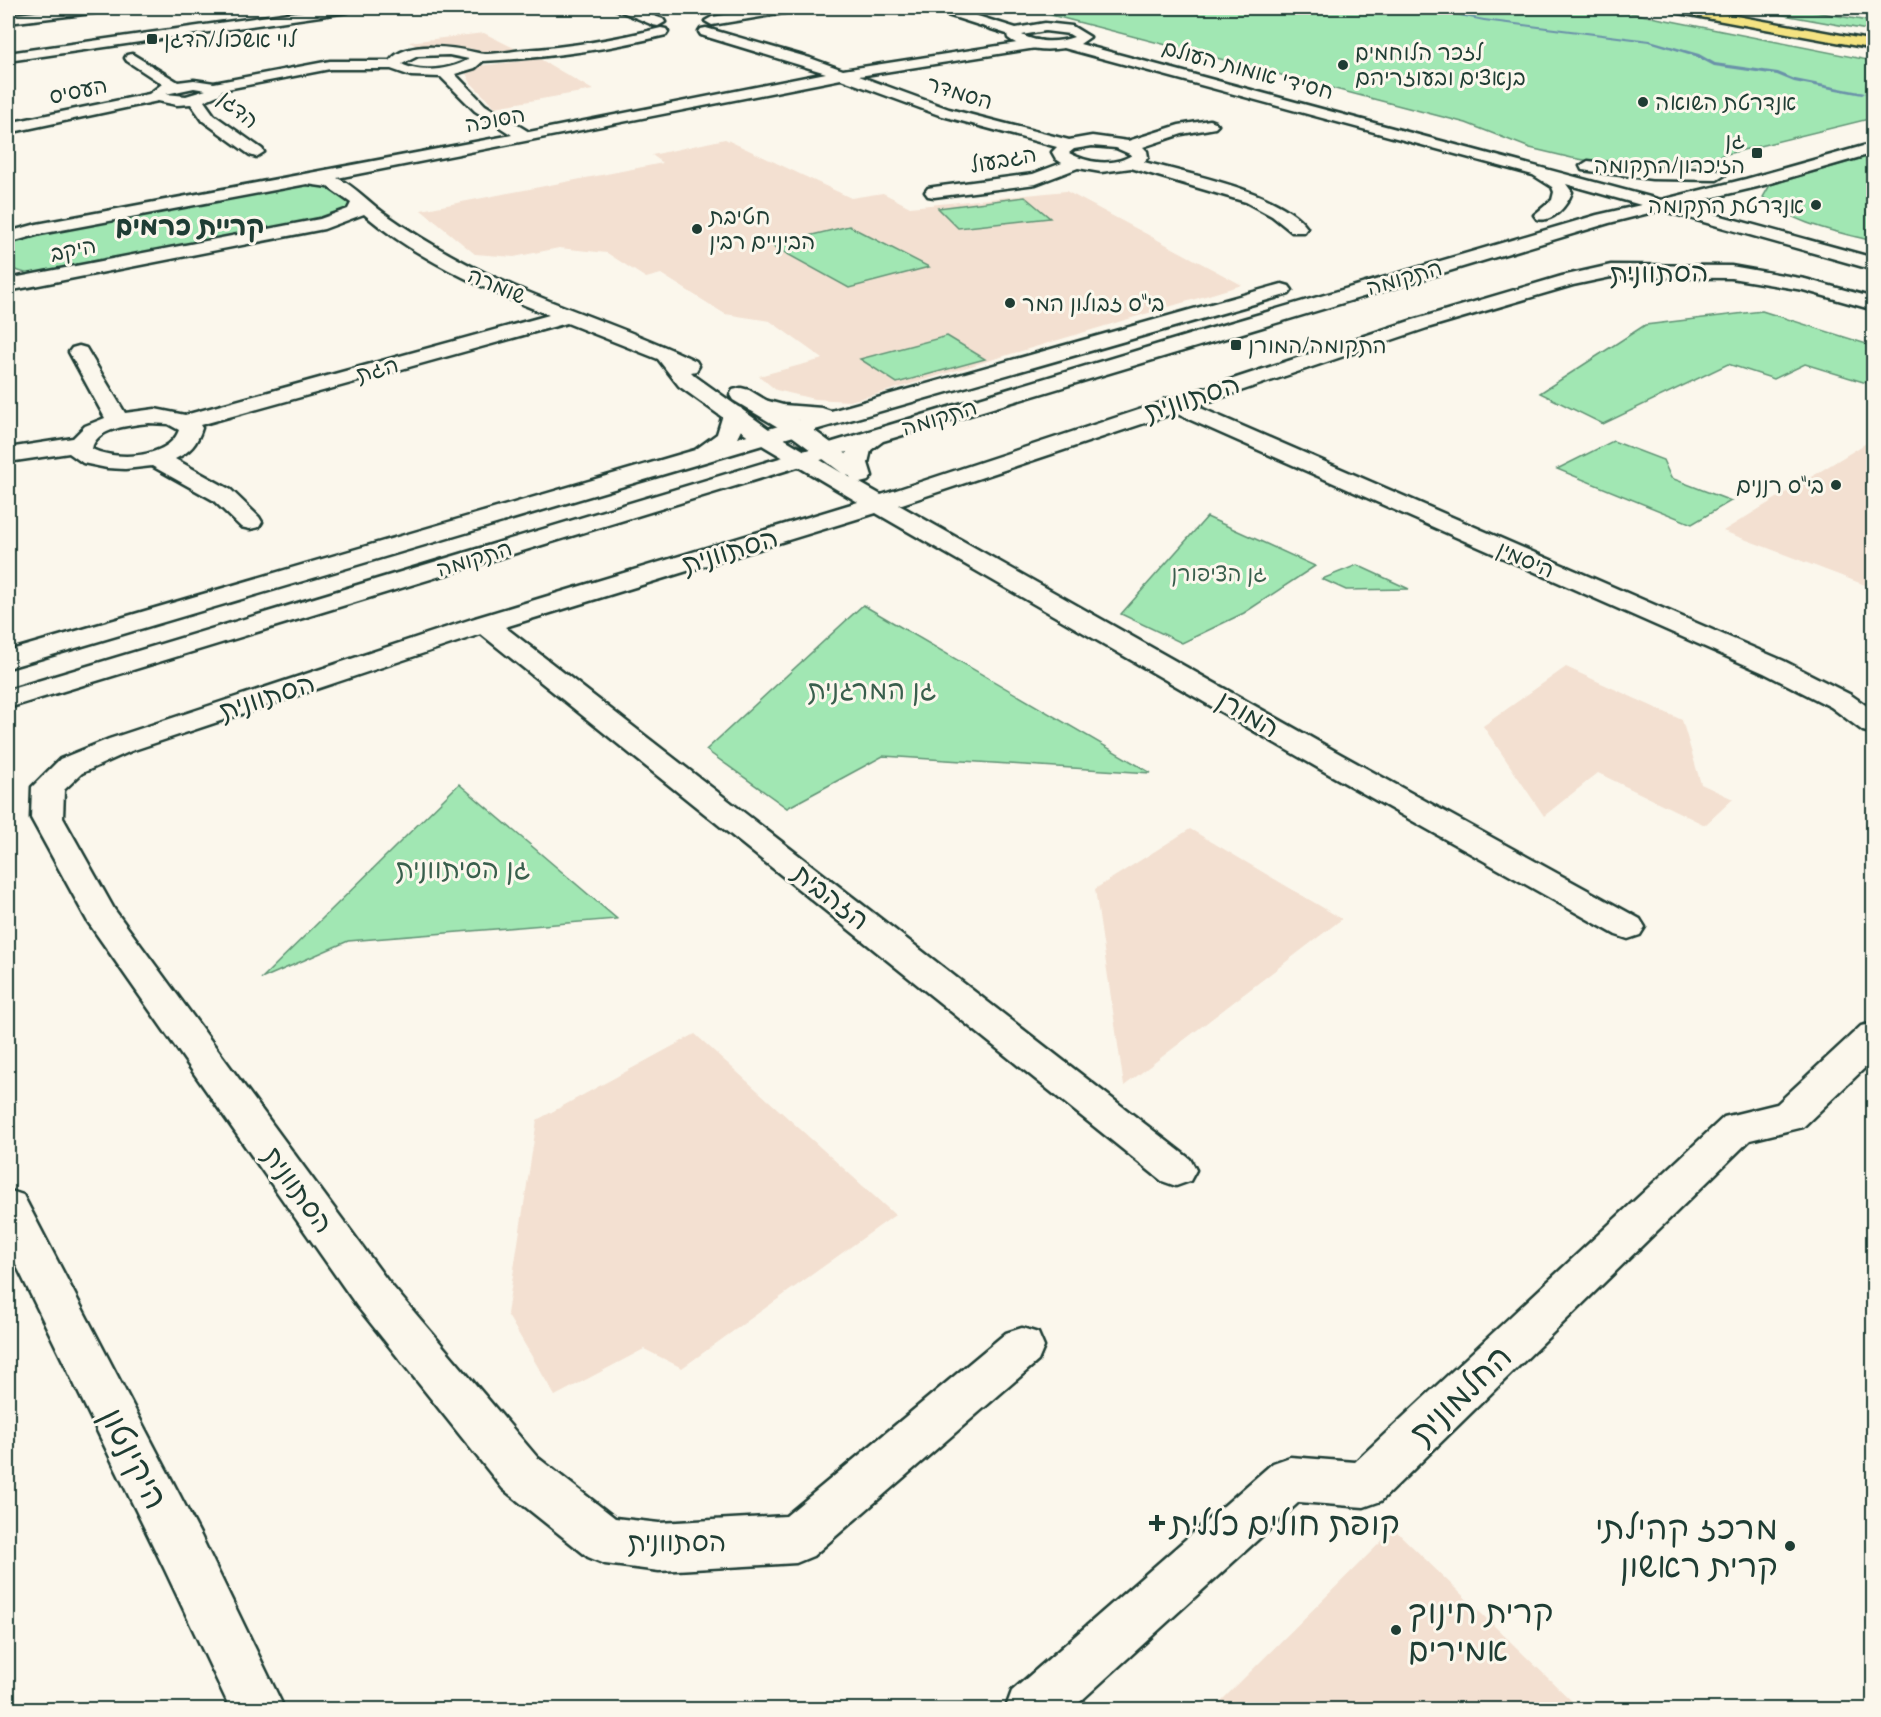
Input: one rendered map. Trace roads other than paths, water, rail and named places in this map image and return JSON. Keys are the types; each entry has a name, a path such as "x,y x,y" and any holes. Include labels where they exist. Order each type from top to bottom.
{"main road":[{"path":"1674,8 1874,45"},
{"path":"1722,8 1874,36"}],"street":[{"path":"8,20 101,8"},
{"path":"8,47 287,8"},
{"path":"8,57 348,8"},
{"path":"619,8 678,34"},
{"path":"696,18 705,29 790,8"},
{"name":"חסידי אומות העולם","path":"940,8 1037,44 1065,44 1083,37"},
{"name":"חסידי אומות העולם","path":"974,8 1045,27 1072,30 1083,37 1560,162 1759,232"},
{"path":"394,65 400,58 422,52 449,51 476,57 542,55 626,41 675,19"},
{"name":"חסידי אומות העולם","path":"1015,35 1045,27"},
{"name":"הסמדר","path":"705,29 944,112 1070,145"},
{"name":"הסוכה","path":"962,54 1015,35"},
{"name":"הסוכה","path":"8,238 37,229 359,170 840,76 962,54 1037,44"},
{"name":"חסידי אומות העולם","path":"1065,44 1627,195"},
{"path":"214,87 213,93 195,98 177,100 158,97 156,94 174,86 194,84 214,87 330,65 394,65 397,69 417,73 445,72 474,64 476,57"},
{"path":"132,58 174,86"},
{"path":"445,72 480,108 526,137"},
{"name":"העסיס","path":"8,128 158,97"},
{"name":"הדגן","path":"195,98 208,118 256,152"},
{"path":"1210,125 1179,130 1130,154 1099,166 1077,164 1062,156 1060,152 1070,145 1092,141 1130,154 1252,198 1278,212 1298,228"},
{"path":"1818,147 1874,132"},
{"name":"התקומה","path":"1481,233 1543,215 1627,195 1694,197 1874,148"},
{"name":"התקומה","path":"8,699 828,450 1603,219 1723,173 1675,176 1633,173 1560,162"},
{"name":"הגבעול","path":"934,192 1036,179 1077,164"},
{"path":"303,180 327,181 342,187 344,178 359,170"},
{"path":"1539,171 1558,184 1563,192 1560,202 1543,215"},
{"path":"1748,203 1745,193 1751,183"},
{"name":"שומרה","path":"342,187 359,204 411,242 449,264 569,316 658,351 711,377 828,450"},
{"path":"1694,197 1874,246"},
{"name":"היקב","path":"324,224 356,212 359,204"},
{"path":"1603,219 1700,223 1759,232 1874,264"},
{"name":"היקב","path":"8,285 324,224 368,220 386,223"},
{"name":"הסוכה","path":"8,229 37,229"},
{"path":"8,268 29,274 58,276"},
{"name":"הסתוונית","path":"1022,1347 796,1539 659,1547 605,1540 520,1473 372,1293 100,914 47,818 48,787 71,766 120,745 485,624 803,529 870,492 1173,404 1420,324 1569,280 1611,271 1742,273 1805,285 1874,304"},
{"name":"התקומה","path":"8,660 765,437 1307,282"},
{"name":"הגת","path":"185,422 569,316"},
{"path":"79,352 118,421"},
{"name":"שומרה","path":"667,357 687,381 800,459"},
{"name":"היסמין","path":"1173,404 1774,667 1841,701 1874,725"},
{"path":"758,405 782,412 842,416"},
{"path":"700,457 724,442 732,426 734,413"},
{"path":"8,455 80,444 92,432 118,421 156,416 185,422 191,428 191,436 178,447 156,458 137,462 100,462 87,458 80,452 80,444"},
{"path":"870,492 856,463 860,447 875,436"},
{"name":"המורן","path":"828,450 870,492"},
{"path":"156,458 222,495 250,522"},
{"name":"המורן","path":"800,459 870,492 1331,762 1628,927"},
{"name":"הזהבית","path":"485,624 1176,1170"},
{"name":"החלמונית","path":"1030,1710 1290,1479 1364,1485 1738,1128 1790,1116 1874,1036"},
{"name":"היקינטון","path":"8,1207 260,1710"}],"waterway":[{"path":"1317,8 1350,11 1416,8"},
{"path":"1424,8 1484,20 1650,41 1697,55 1714,64 1778,74 1794,80 1862,93"}],"place":[{"name":"לוי אשכול/הדגן","path":"152,39"},
{"name":"לזכר הלוחמים בנאצים ובעוזריהם","path":"1343,65"},
{"name":"אנדרטת השואה","path":"1643,102"},
{"name":"גן הזיכרון/התקומה","path":"1757,153"},
{"name":"אנדרטת התקומה","path":"1816,205"},
{"name":"חטיבת הביניים רבין","path":"697,229"},
{"name":"בי\"ס זבולון המר","path":"1010,303"},
{"name":"התקומה/המורן","path":"1236,345"},
{"name":"בי\"ס רננים","path":"1836,485"},
{"name":"קופת חולים כללית","path":"1157,1523"},
{"name":"מרכז קהילתי קרית ראשון","path":"1790,1546"},
{"name":"קרית חינוך אמירים","path":"1396,1630"}],"district":[{"name":"קריית כרמים","path":"190,226"}],"park label":[{"name":"גן הציפורן","path":"1219,573"},
{"name":"גן המרגנית","path":"872,690"},
{"name":"גן הסיתוונית","path":"463,869"}]}
